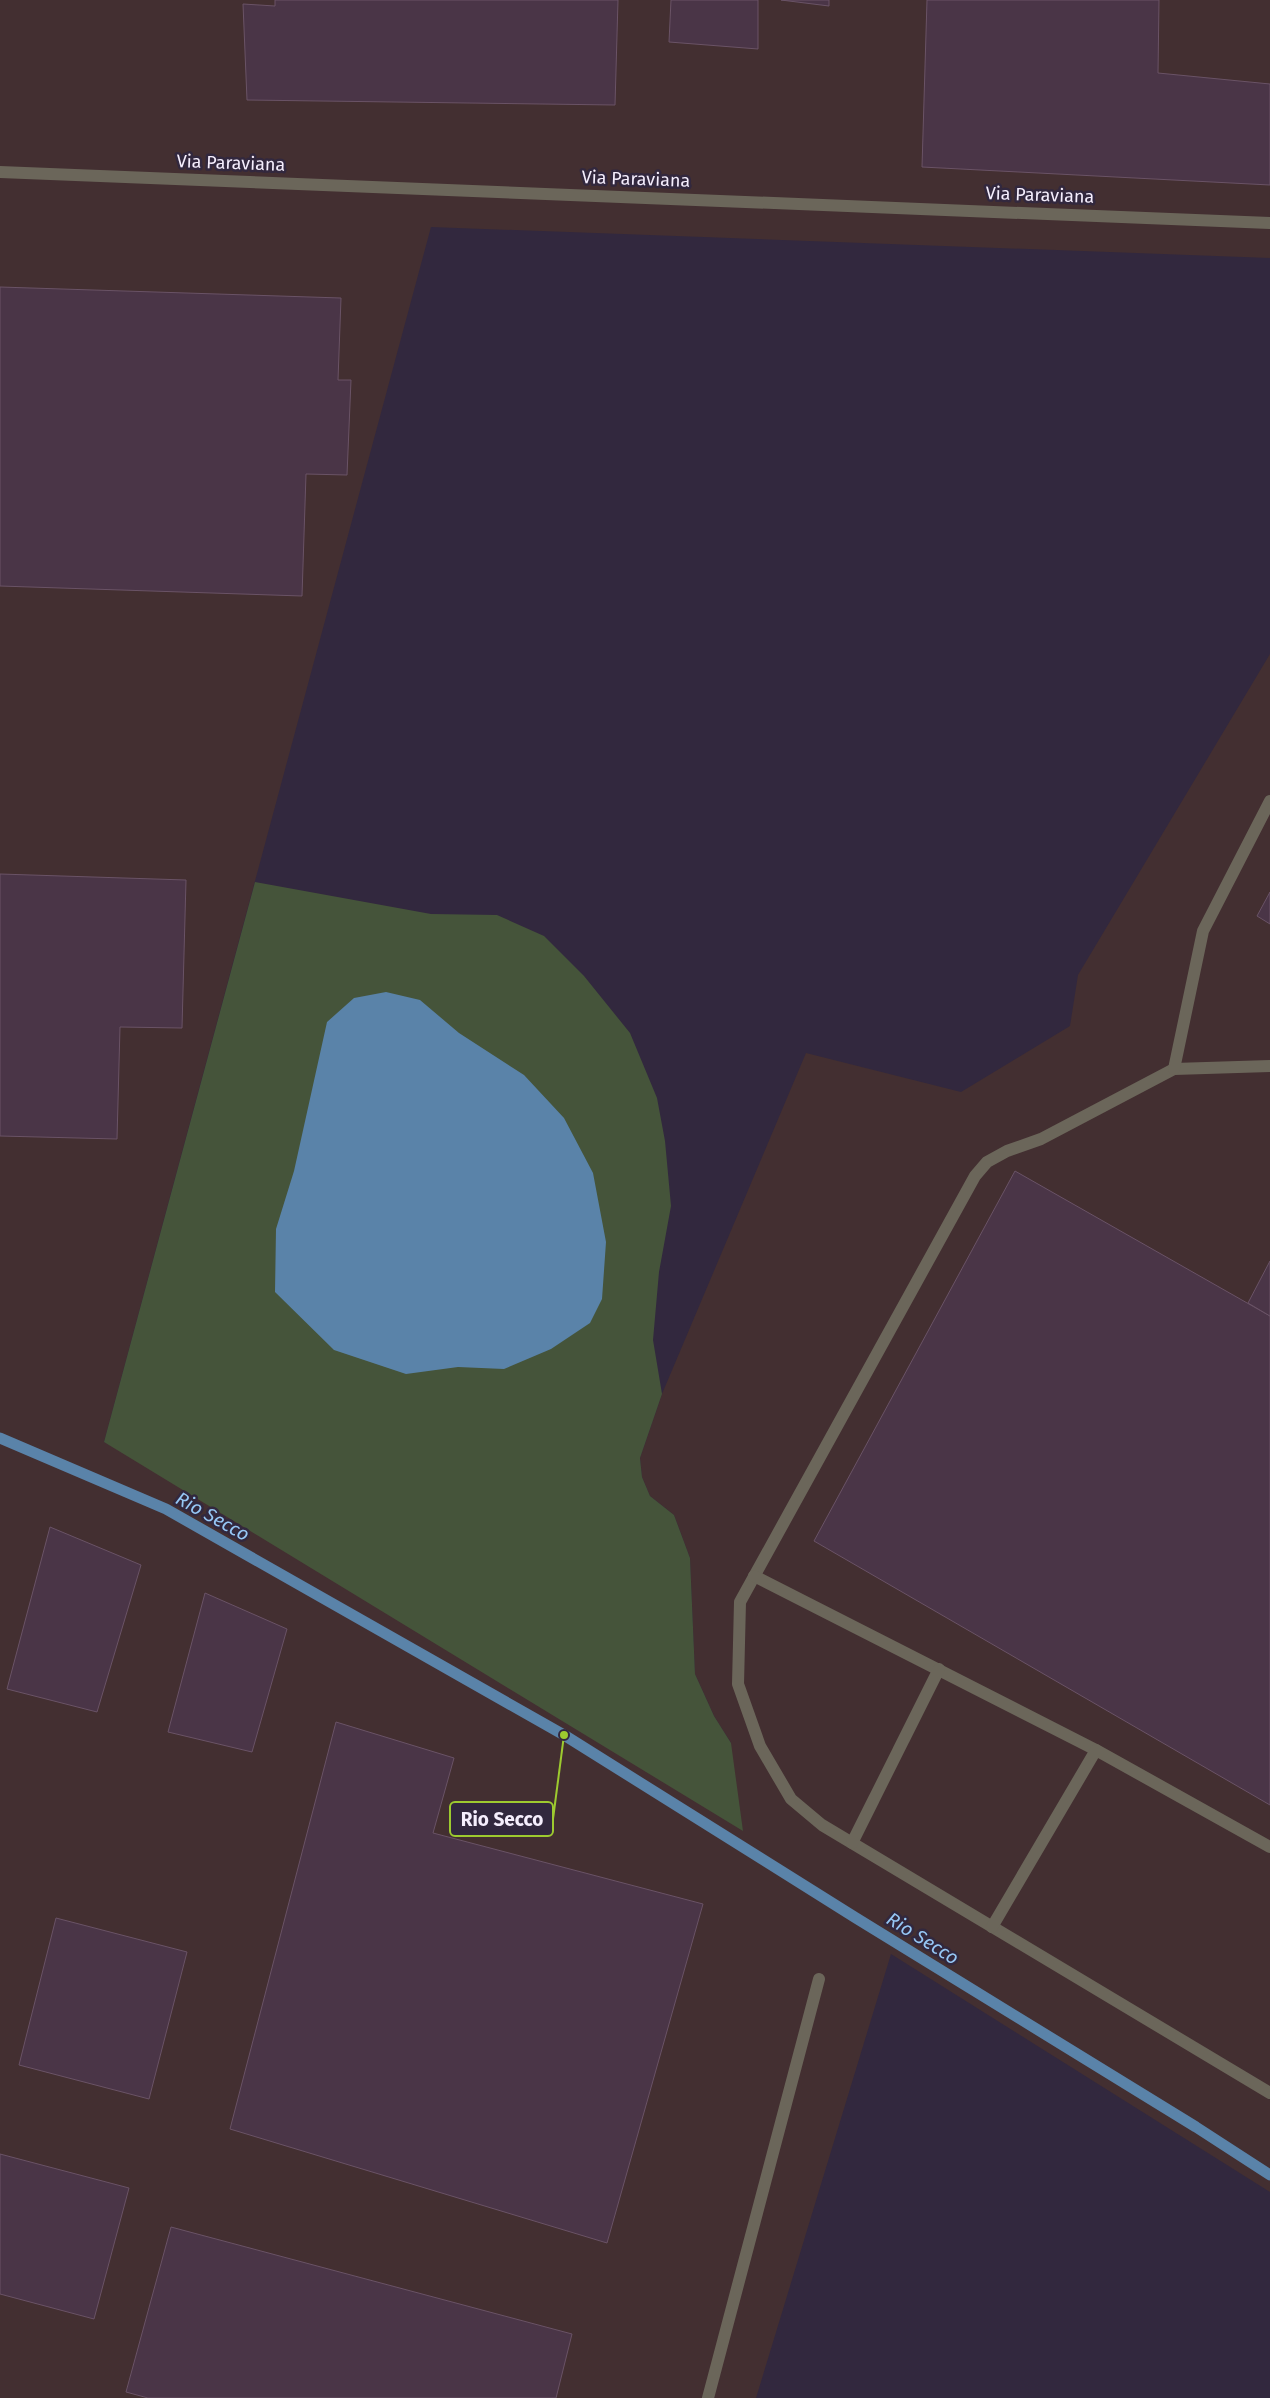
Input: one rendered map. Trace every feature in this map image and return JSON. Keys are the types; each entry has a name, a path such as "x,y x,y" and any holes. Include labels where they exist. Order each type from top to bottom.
{"street":[{"name":"Via Paraviana","path":"0,172 1270,223"},
{"path":"1174,1068 1203,930 1270,801"},
{"path":"1270,1066 1174,1068 1040,1139 1007,1151 987,1162 975,1176 740,1602 738,1684 760,1746 791,1799 822,1825 1270,2092"},
{"path":"754,1576 1096,1750 1270,1847"},
{"path":"852,1843 939,1669"},
{"path":"992,1927 1096,1750"},
{"path":"708,2398 819,1979"}],"shaded area":[{"path":"0,0 1270,0 1270,258 431,227 104,1442 731,1743 714,1716 695,1674 690,1558 674,1515 650,1496 642,1477 640,1458 662,1394 806,1053 961,1092 1070,1026 1078,975 1270,654 1270,2192 891,1954 756,2398 0,2398"}],"green space":[{"path":"255,882 431,914 497,915 544,936 584,976 630,1033 657,1098 665,1141 671,1206 659,1272 653,1340 662,1394 640,1458 642,1477 650,1496 674,1515 690,1558 695,1674 714,1716 731,1743 743,1831 104,1442"}],"water":[{"path":"386,992 420,1000 459,1033 524,1075 564,1118 593,1173 606,1242 602,1299 590,1323 551,1349 504,1369 458,1367 406,1374 334,1350 275,1292 276,1229 294,1171 327,1022 354,998"}],"building":[{"path":"275,0 618,0 615,105 247,100 243,4 275,6"},
{"path":"671,0 758,0 758,49 669,42"},
{"path":"781,0 829,0 829,6"},
{"path":"927,0 1159,0 1158,73 1270,84 1270,185 922,167"},
{"path":"0,287 341,298 338,380 351,380 347,475 306,474 302,596 0,586"},
{"path":"0,874 186,880 182,1028 120,1027 117,1139 0,1136"},
{"path":"1270,892 1270,924 1257,916"},
{"path":"1015,1171 1270,1316 1270,1805 814,1541"},
{"path":"1270,1261 1270,1316 1248,1303"},
{"path":"50,1527 141,1565 97,1712 7,1689"},
{"path":"205,1593 287,1629 252,1752 168,1732"},
{"path":"336,1722 454,1758 433,1833 703,1904 607,2243 230,2129"},
{"path":"56,1918 187,1952 149,2099 19,2065"},
{"path":"0,2154 129,2188 94,2319 0,2294"},
{"path":"171,2227 572,2334 556,2398 148,2398 126,2392"}],"waterway":[{"name":"Rio Secco","path":"0,1438 166,1509 564,1735 856,1918 1196,2127 1270,2175"}],"place":[{"name":"Rio Secco","path":"564,1735"}]}
